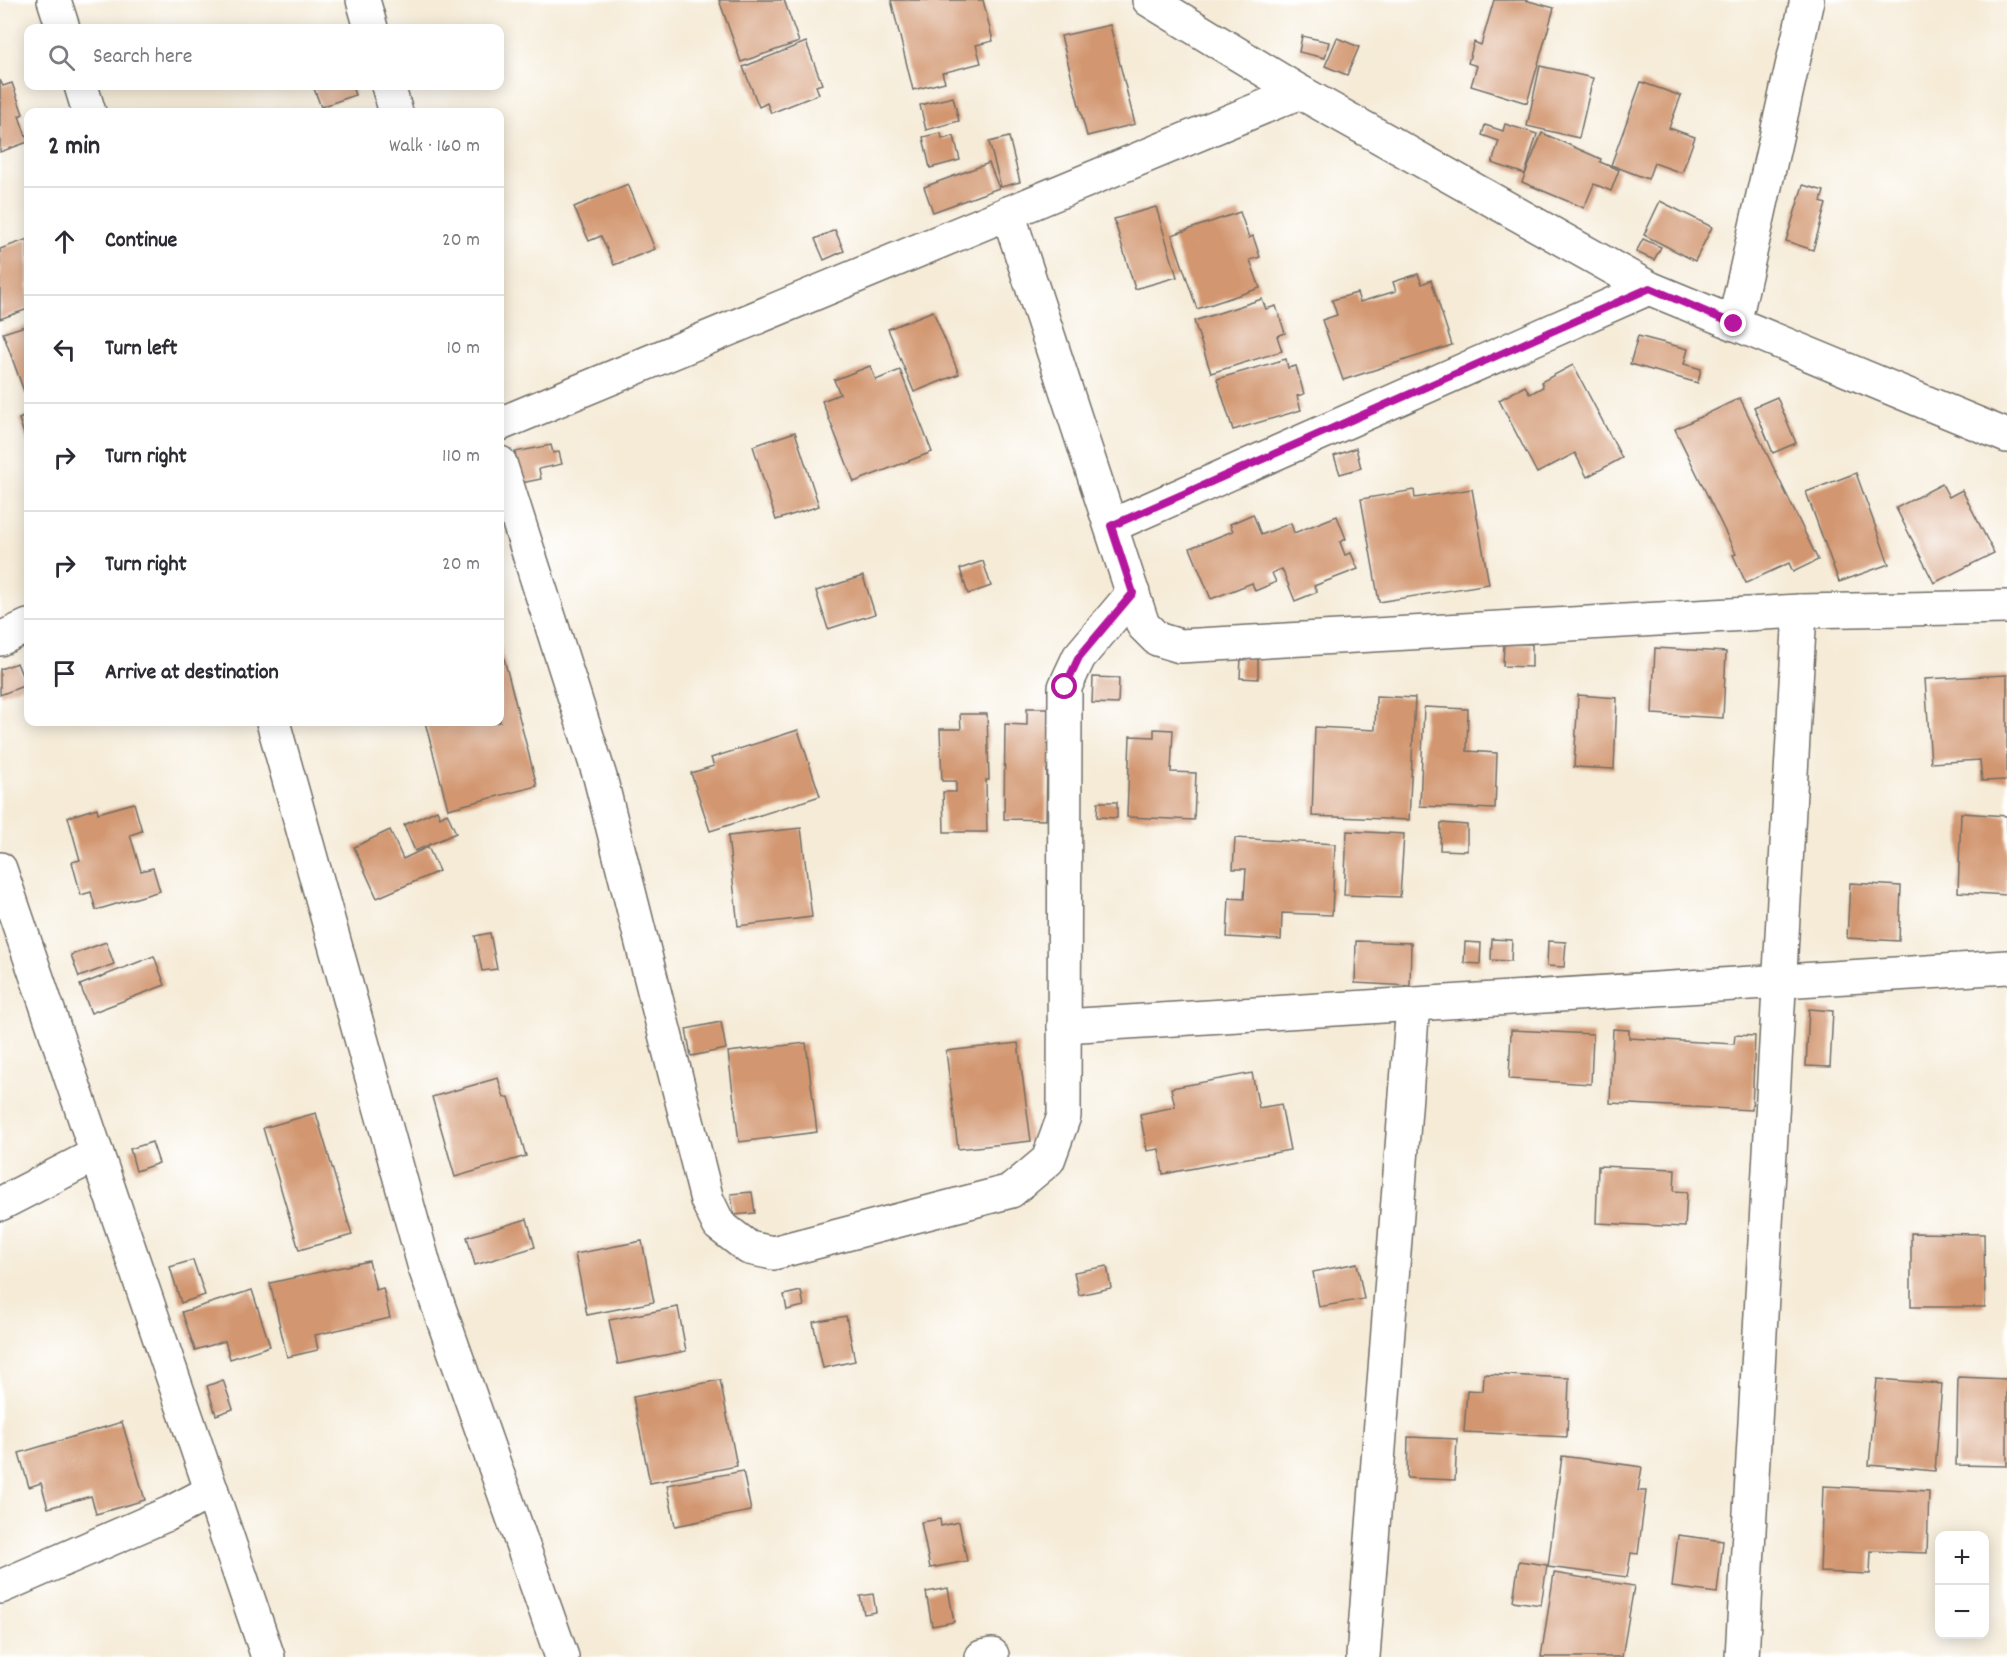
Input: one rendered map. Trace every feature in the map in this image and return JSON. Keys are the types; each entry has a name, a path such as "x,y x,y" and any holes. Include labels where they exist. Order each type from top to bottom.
{"street":[{"path":"54,0 62,24"},
{"path":"363,0 370,24"},
{"path":"1149,0 1182,9 1300,92 1650,288 2007,436"},
{"path":"1734,324 1807,0"},
{"path":"82,90 88,108"},
{"path":"389,90 395,108"},
{"path":"504,422 1300,92"},
{"path":"1008,213 1143,625 1157,639 1180,646 1800,611 2007,607"},
{"path":"1111,526 1650,288"},
{"path":"504,476 600,777 707,1200 719,1225 748,1248 773,1253 1011,1191 1048,1160 1064,1116 1065,687 1079,657 1133,593"},
{"path":"1742,1657 1800,611"},
{"path":"0,639 24,628"},
{"path":"274,726 425,1268 562,1657"},
{"path":"0,869 268,1657"},
{"path":"1064,1026 2007,967"},
{"path":"1363,1657 1413,1004"},
{"path":"0,1204 97,1154"},
{"path":"0,1587 170,1513 212,1491"}],"building":[{"path":"719,0 784,0 799,42 741,62"},
{"path":"891,0 983,0 993,41 976,45 981,63 942,73 945,82 913,90"},
{"path":"1494,0 1525,0 1554,8 1527,103 1471,86 1477,66 1468,63 1474,42 1481,45"},
{"path":"1110,25 1135,124 1087,136 1061,36"},
{"path":"1302,36 1329,42 1325,58 1299,52"},
{"path":"1337,38 1359,47 1347,75 1325,66"},
{"path":"806,42 822,84 816,86 819,94 771,113 767,103 759,107 743,67"},
{"path":"1540,66 1593,78 1579,138 1527,126"},
{"path":"0,80 3,86 12,83 23,114 19,116 24,130 24,143 0,152"},
{"path":"1641,82 1681,96 1669,128 1695,137 1682,173 1654,163 1648,179 1611,165"},
{"path":"315,90 353,90 355,95 321,107"},
{"path":"953,97 959,121 926,130 920,105"},
{"path":"1505,124 1537,134 1525,174 1492,163 1499,141 1482,135 1485,125 1503,131"},
{"path":"941,133 942,139 954,136 960,160 930,168 923,137"},
{"path":"1542,133 1601,159 1600,162 1619,170 1611,191 1594,184 1584,208 1522,182"},
{"path":"1009,137 1020,182 1001,187 989,142"},
{"path":"989,163 999,188 933,212 924,187"},
{"path":"628,184 655,249 614,265 601,236 589,241 574,207"},
{"path":"1803,185 1824,191 1821,202 1826,204 1813,250 1786,241"},
{"path":"1660,201 1712,227 1695,261 1644,235"},
{"path":"1156,207 1177,277 1135,289 1114,219"},
{"path":"1240,212 1249,238 1253,236 1260,257 1250,260 1260,288 1197,309 1172,235"},
{"path":"835,230 844,251 824,260 815,239"},
{"path":"1643,239 1661,247 1654,260 1636,252"},
{"path":"24,240 24,310 0,319 0,249"},
{"path":"1418,274 1422,284 1431,280 1452,345 1343,380 1322,320 1337,315 1332,300 1357,293 1360,302 1396,291 1393,282"},
{"path":"1262,299 1266,309 1276,306 1285,333 1277,336 1282,351 1211,373 1194,321"},
{"path":"933,311 959,374 914,392 888,329"},
{"path":"24,326 24,391 3,333"},
{"path":"1638,336 1688,349 1684,364 1701,369 1698,383 1630,364"},
{"path":"1286,359 1288,368 1296,366 1304,394 1297,396 1301,410 1233,430 1217,379"},
{"path":"1573,365 1622,458 1587,477 1575,453 1537,473 1499,400 1525,386 1530,394 1543,387 1541,382"},
{"path":"870,366 876,380 900,370 932,452 854,482 822,401 840,394 834,380"},
{"path":"1777,397 1796,443 1773,453 1754,407"},
{"path":"1740,398 1818,560 1793,572 1789,563 1746,583 1733,555 1736,554 1675,429"},
{"path":"24,417 24,434 19,419"},
{"path":"795,432 819,506 776,520 753,446"},
{"path":"551,445 553,453 559,452 562,464 539,469 541,479 521,483 515,452"},
{"path":"1356,448 1361,468 1340,474 1334,456"},
{"path":"1856,473 1889,564 1839,582 1806,492"},
{"path":"1942,484 1949,497 1962,490 1994,553 1934,583 1896,508"},
{"path":"1472,489 1489,584 1379,602 1361,499 1414,490 1415,498"},
{"path":"1253,514 1261,535 1291,523 1294,533 1337,516 1346,539 1340,542 1345,555 1351,553 1358,569 1314,586 1317,592 1295,601 1282,569 1272,573 1276,582 1255,591 1252,583 1211,599 1190,548 1233,531 1230,524"},
{"path":"983,561 991,586 968,594 960,569"},
{"path":"863,576 875,614 828,629 816,591"},
{"path":"1504,643 1532,644 1532,667 1503,666"},
{"path":"1655,648 1726,652 1723,718 1652,714"},
{"path":"504,658 537,786 448,809 426,726 504,726"},
{"path":"1241,658 1258,659 1258,679 1240,678"},
{"path":"17,663 24,686 0,695 0,669"},
{"path":"2007,675 2007,780 1982,781 1980,760 1931,763 1925,679"},
{"path":"1093,677 1119,678 1118,704 1092,703"},
{"path":"1578,695 1617,698 1614,769 1574,767"},
{"path":"1376,696 1415,698 1409,820 1312,816 1315,727 1375,730"},
{"path":"1424,707 1468,709 1467,751 1497,753 1495,809 1420,806"},
{"path":"1027,708 1053,708 1053,770 1047,769 1046,820 1004,819 1005,724 1027,725"},
{"path":"960,714 987,714 989,780 986,780 987,832 944,832 943,792 956,792 956,781 942,781 940,729 961,729"},
{"path":"1154,729 1173,730 1171,772 1196,773 1194,820 1127,817 1130,736 1154,737"},
{"path":"798,730 820,796 710,831 691,773 714,766 711,758"},
{"path":"1098,802 1117,802 1117,818 1097,817"},
{"path":"134,803 142,831 130,835 141,871 153,868 160,891 96,910 91,892 81,895 72,862 80,860 68,817 97,808 98,813"},
{"path":"437,810 440,817 447,813 456,833 415,851 404,825"},
{"path":"1961,813 2007,816 2007,895 1958,892"},
{"path":"1441,823 1467,825 1467,851 1440,850"},
{"path":"801,828 812,917 738,926 728,836"},
{"path":"390,830 403,859 428,847 439,871 377,898 354,847"},
{"path":"1347,831 1404,834 1400,897 1344,895"},
{"path":"1235,838 1335,844 1332,915 1282,913 1281,940 1227,937 1229,898 1244,899 1246,869 1233,869"},
{"path":"1850,883 1901,886 1899,941 1847,938"},
{"path":"490,933 497,969 482,971 475,936"},
{"path":"1492,939 1512,940 1511,961 1491,960"},
{"path":"1356,941 1411,943 1410,986 1355,983"},
{"path":"1548,941 1566,942 1564,967 1547,966"},
{"path":"106,942 114,964 79,977 71,955"},
{"path":"1465,942 1481,943 1480,964 1464,963"},
{"path":"154,956 165,985 91,1013 80,985"},
{"path":"1809,1009 1833,1011 1830,1067 1806,1066"},
{"path":"721,1022 726,1049 691,1056 686,1029"},
{"path":"1613,1029 1629,1030 1629,1038 1734,1044 1735,1035 1755,1036 1752,1110 1610,1103"},
{"path":"1511,1030 1593,1034 1591,1084 1509,1079"},
{"path":"806,1043 817,1132 739,1142 728,1052"},
{"path":"1018,1043 1031,1141 958,1149 946,1051"},
{"path":"1252,1073 1259,1108 1281,1104 1290,1150 1163,1174 1159,1149 1147,1151 1140,1114 1175,1107 1171,1088"},
{"path":"498,1078 504,1098 509,1097 526,1156 455,1177 432,1097"},
{"path":"316,1113 352,1235 299,1250 263,1128"},
{"path":"152,1142 159,1163 136,1171 130,1149"},
{"path":"1598,1166 1675,1169 1674,1191 1687,1192 1685,1227 1596,1223"},
{"path":"752,1192 755,1213 734,1215 731,1194"},
{"path":"527,1219 535,1247 475,1265 467,1237"},
{"path":"1911,1233 1984,1234 1985,1307 1911,1307"},
{"path":"642,1241 654,1302 587,1315 575,1254"},
{"path":"193,1260 205,1295 181,1303 170,1267"},
{"path":"369,1261 376,1290 383,1288 390,1318 315,1335 318,1350 287,1357 270,1283"},
{"path":"1357,1263 1364,1299 1319,1307 1313,1272"},
{"path":"1107,1266 1111,1288 1079,1295 1074,1272"},
{"path":"252,1290 270,1346 230,1359 225,1341 195,1350 182,1312"},
{"path":"801,1291 804,1306 787,1310 784,1295"},
{"path":"678,1307 686,1351 618,1364 609,1320"},
{"path":"846,1316 855,1361 823,1368 813,1322"},
{"path":"1484,1374 1569,1378 1567,1437 1464,1432 1467,1390 1483,1391"},
{"path":"1958,1377 2007,1379 2007,1466 1956,1465"},
{"path":"1877,1379 1942,1384 1935,1471 1869,1465"},
{"path":"223,1380 233,1409 216,1415 207,1386"},
{"path":"720,1380 737,1466 650,1483 633,1397"},
{"path":"122,1422 145,1500 96,1514 91,1496 48,1508 41,1483 29,1487 19,1453"},
{"path":"1408,1437 1457,1439 1455,1480 1407,1478"},
{"path":"1562,1456 1642,1467 1638,1491 1646,1491 1638,1554 1631,1553 1627,1577 1548,1567"},
{"path":"743,1471 751,1511 675,1526 667,1485"},
{"path":"1823,1486 1929,1491 1927,1553 1871,1551 1870,1574 1820,1572"},
{"path":"940,1519 941,1526 959,1522 967,1561 930,1568 921,1522"},
{"path":"1678,1535 1723,1541 1717,1593 1672,1587"},
{"path":"1519,1561 1547,1565 1541,1605 1513,1601"},
{"path":"1554,1573 1634,1586 1622,1657 1541,1657"},
{"path":"948,1588 954,1622 932,1626 926,1592"},
{"path":"873,1594 876,1612 864,1614 860,1596"}],"route":[{"path":"1065,687 1079,657 1133,593 1111,526 1650,288 1734,324"}]}
